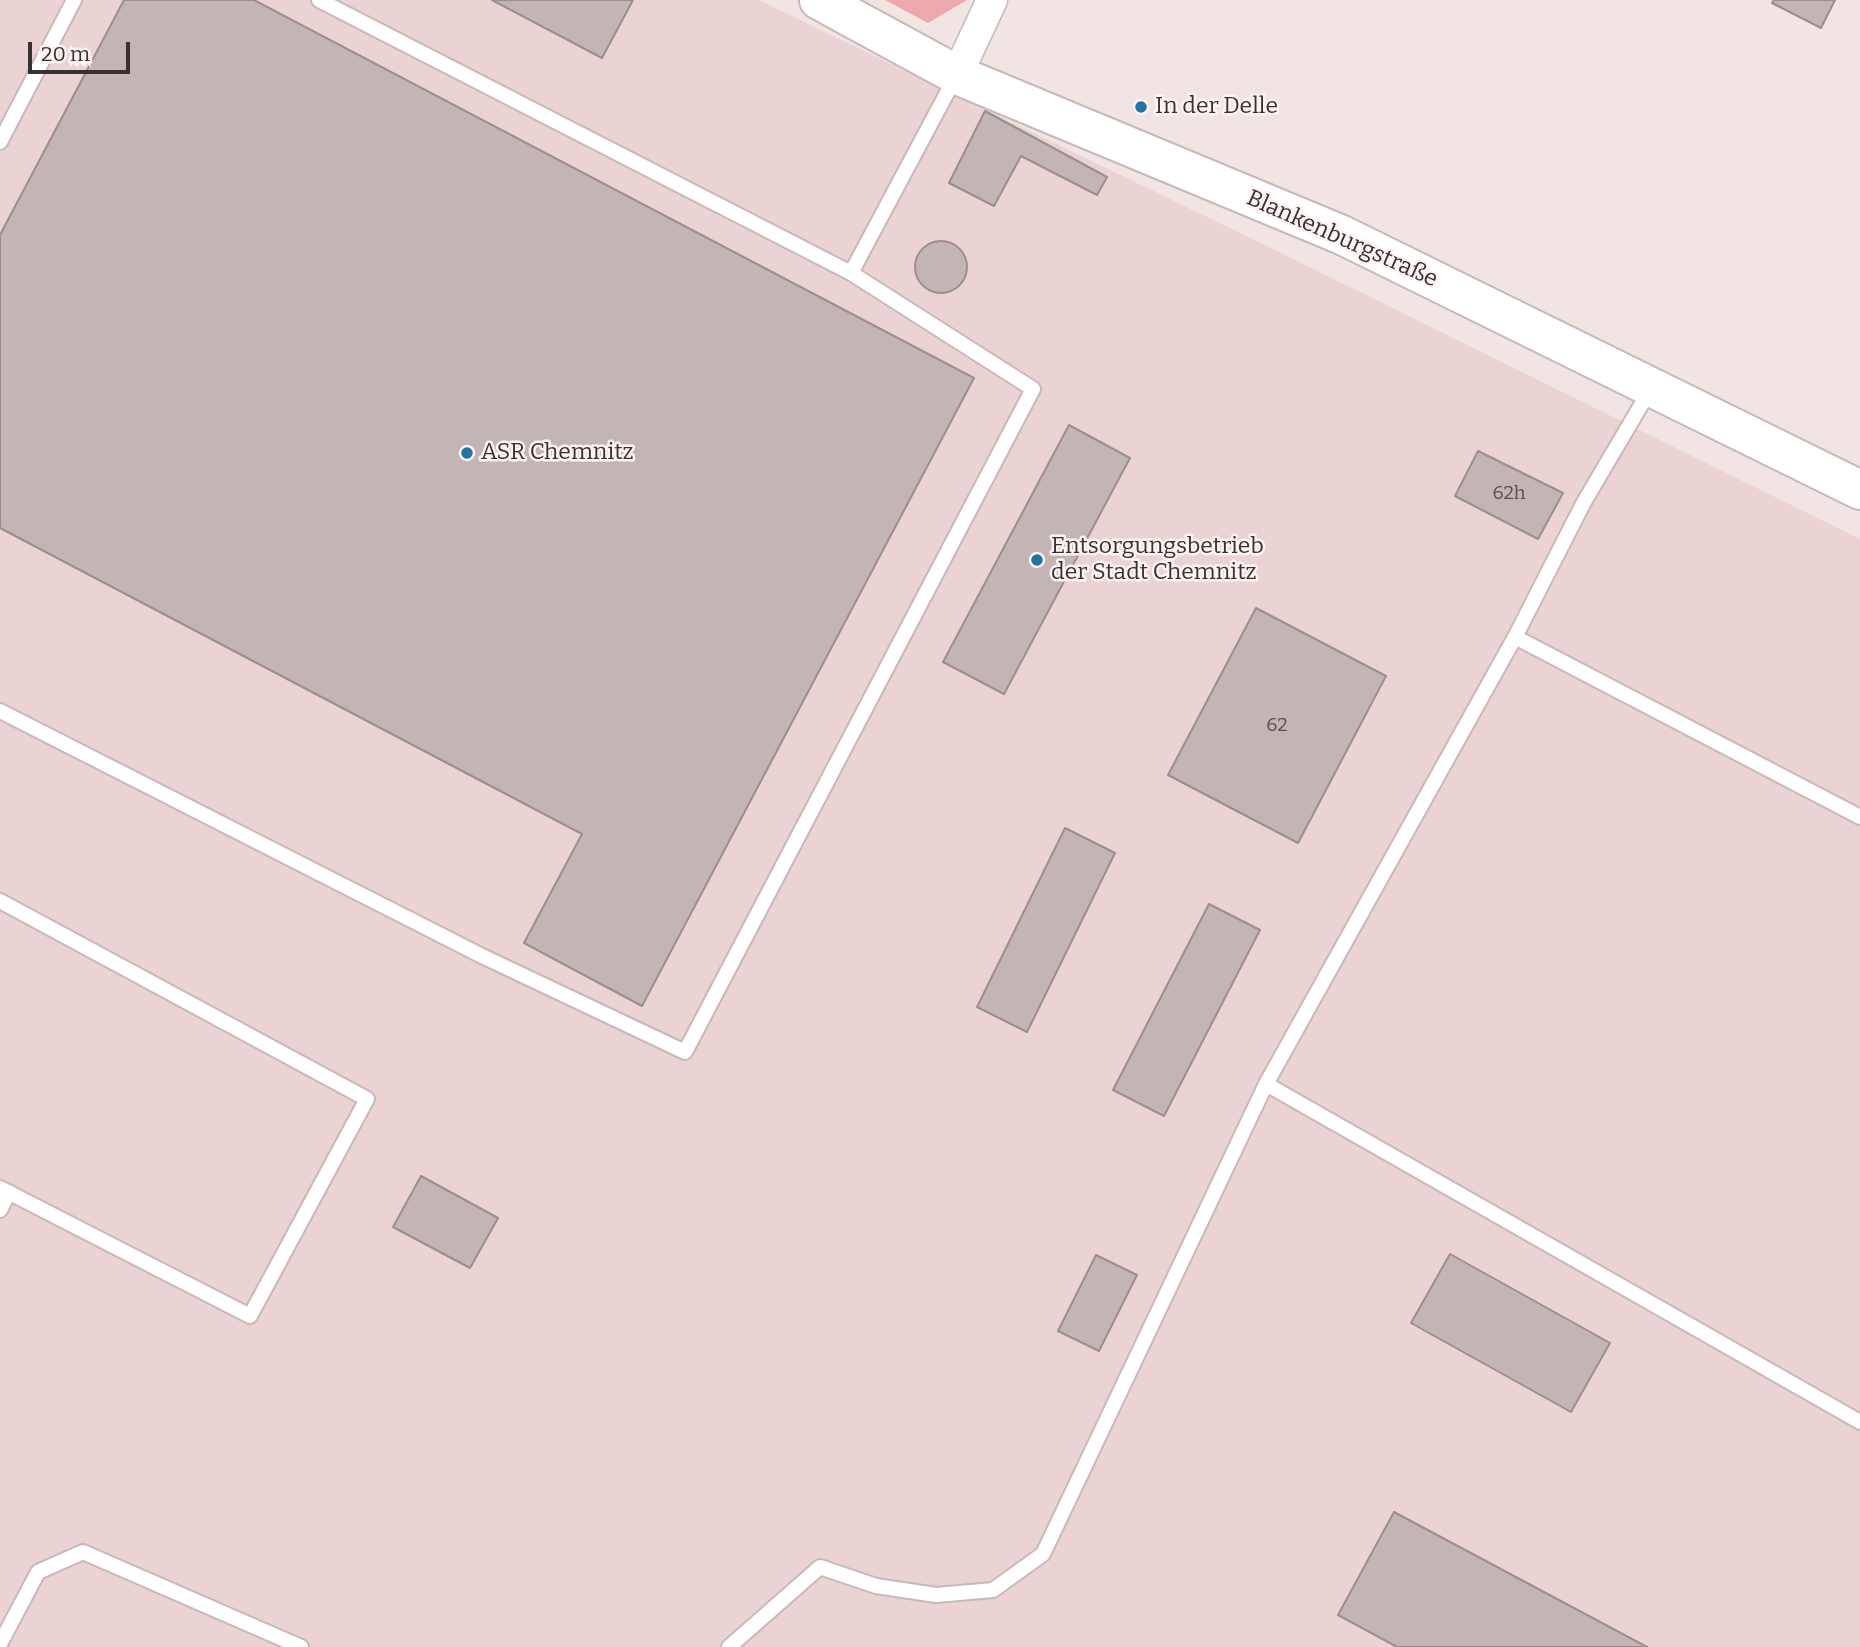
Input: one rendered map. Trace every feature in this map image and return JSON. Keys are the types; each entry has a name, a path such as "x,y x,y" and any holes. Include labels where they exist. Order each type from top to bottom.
{"main road":[{"name":"Blankenburgstraße","path":"819,0 957,75 1342,235 1860,490"}],"street":[{"path":"957,75 992,0"}],"lane":[{"path":"0,142 74,0"},
{"path":"0,712 482,956 685,1052 1033,389 851,273 319,0"},
{"path":"851,273 957,75"},
{"path":"729,1647 820,1567 876,1586 936,1595 993,1590 1042,1554 1266,1084 1516,637 1584,502 1651,389"},
{"path":"1516,637 1860,817"},
{"path":"0,901 367,1099 250,1316 5,1190 0,1210"},
{"path":"1266,1084 1860,1422"},
{"path":"0,1644 38,1572 83,1552 301,1647"}],"shaded area":[{"path":"0,0 759,0 1265,245 1860,539 1860,1647 0,1647"},
{"path":"885,0 967,0 928,23"}],"building":[{"name":"ASR Chemnitz","path":"124,0 254,0 974,378 642,1006 524,943 582,834 0,528 0,235"},
{"path":"492,0 633,0 602,58"},
{"path":"1774,0 1835,0 1821,28 1772,3"},
{"path":"985,111 1107,177 1097,195 1021,156 994,206 949,183"},
{"path":"941,241 951,243 959,249 965,257 965,277 959,285 951,291 941,293 931,291 923,285 917,277 915,267 917,257 923,249 931,243"},
{"name":"Entsorgungsbetrieb der Stadt Chemnitz","path":"1069,425 1130,458 1004,694 943,662"},
{"path":"1478,451 1563,493 1538,539 1455,496"},
{"path":"1256,608 1386,676 1298,843 1168,775"},
{"path":"1065,828 1115,853 1027,1032 977,1007"},
{"path":"1209,904 1260,930 1164,1116 1113,1090"},
{"path":"421,1176 498,1218 470,1268 393,1227"},
{"path":"1450,1254 1610,1343 1571,1412 1411,1323"},
{"path":"1096,1255 1137,1275 1099,1351 1058,1331"},
{"path":"1394,1512 1647,1647 1397,1647 1338,1615"}],"place":[{"name":"In der Delle","path":"1141,107"},
{"name":"ASR Chemnitz","path":"467,453"},
{"name":"Entsorgungsbetrieb der Stadt Chemnitz","path":"1037,560"}]}
